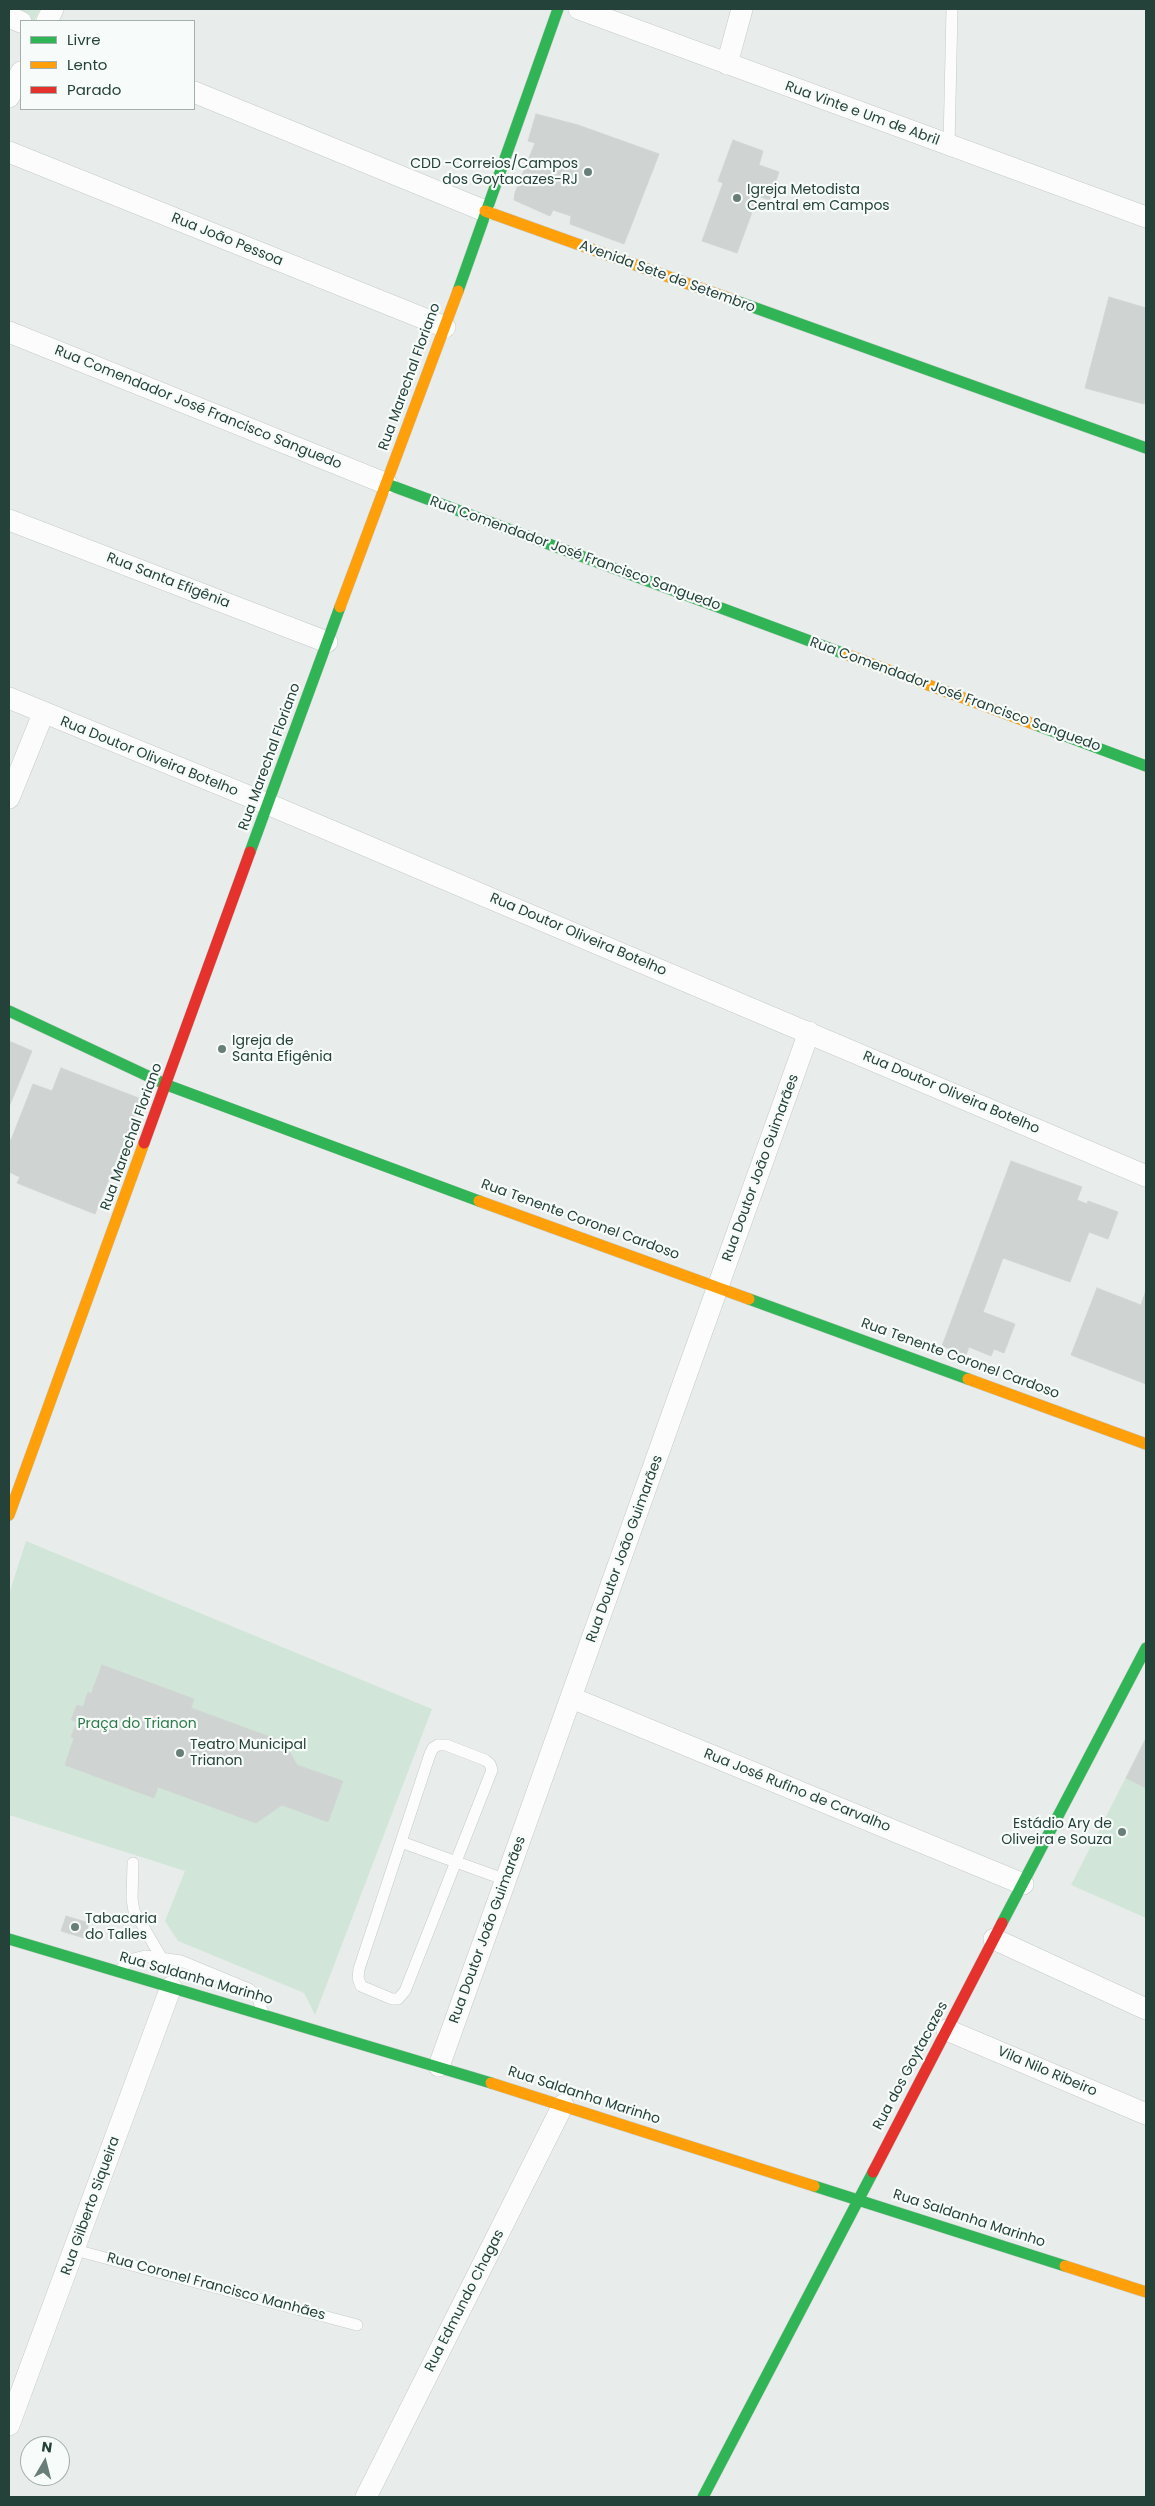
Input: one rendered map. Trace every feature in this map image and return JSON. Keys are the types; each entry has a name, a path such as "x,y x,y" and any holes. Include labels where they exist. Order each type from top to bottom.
{"main road":[{"name":"Rua Marechal Floriano","path":"9,1515 270,805 327,642 445,327 558,9"},
{"name":"Avenida Sete de Setembro","path":"485,211 1146,448"},
{"name":"Rua Comendador José Francisco Sanguedo","path":"387,484 1146,766"},
{"name":"Rua Tenente Coronel Cardoso","path":"9,1011 167,1085 1146,1444"},
{"name":"Rua dos Goytacazes","path":"703,2497 1146,1648"},
{"name":"Rua Saldanha Marinho","path":"9,1939 439,2066 1146,2292"}],"street":[{"name":"Rua Vinte e Um de Abril","path":"579,9 1146,217"},
{"path":"726,64 742,9"},
{"path":"9,97 20,74"},
{"name":"Avenida Sete de Setembro","path":"195,92 485,211"},
{"name":"Rua João Pessoa","path":"9,152 445,327"},
{"name":"Rua Comendador José Francisco Sanguedo","path":"9,332 387,484"},
{"name":"Rua Santa Efigênia","path":"9,520 327,642"},
{"name":"Rua Doutor Oliveira Botelho","path":"9,698 43,714 270,805 1146,1176"},
{"path":"9,798 43,714"},
{"name":"Rua Doutor João Guimarães","path":"439,2066 809,1032"},
{"name":"Rua José Rufino de Carvalho","path":"572,1698 1023,1884"},
{"path":"994,1939 1146,2009"},
{"name":"Rua Gilberto Siqueira","path":"9,2424 172,1987"},
{"name":"Vila Nilo Ribeiro","path":"947,2030 1146,2114"},
{"name":"Rua Edmundo Chagas","path":"366,2497 563,2105"}],"lane":[{"path":"948,145 952,9"},
{"path":"446,1745 490,1764 492,1770 402,1996 398,1999 392,1999 369,1991 361,1986 358,1978 359,1969 401,1842 433,1748 446,1745"},
{"path":"401,1842 506,1880"},
{"path":"132,1863 134,1911 161,1957"},
{"path":"119,1972 125,1964 133,1959 161,1957 181,1961 249,1989 257,1996 263,2014"},
{"name":"Rua Coronel Francisco Manhães","path":"75,2250 357,2324"}],"green space":[{"path":"9,9 40,9 34,20"},
{"name":"Praça do Trianon","path":"26,1541 432,1709 315,2015 304,1993 178,1941 165,1921 185,1871 9,1815 9,1594"},
{"name":"Estádio Ary de Oliveira e Souza","path":"1146,1738 1146,1918 1071,1885"}],"building":[{"name":"CDD -Correios/Campos dos Goytacazes-RJ","path":"536,114 578,125 659,154 624,244 570,224 571,216 553,210 550,216 514,200 535,143 528,141"},
{"name":"Igreja Metodista Central em Campos","path":"733,140 763,151 759,165 779,172 769,200 758,196 737,253 702,241 723,183 718,181"},
{"path":"1109,297 1146,308 1146,396 1144,404 1085,388"},
{"path":"9,1041 32,1051 9,1107"},
{"path":"61,1068 141,1099 95,1214 17,1183 20,1177 9,1172 9,1139 11,1140 33,1084 52,1091"},
{"path":"1011,1161 1082,1187 1077,1200 1087,1204 1088,1201 1118,1212 1108,1239 1089,1232 1070,1282 1003,1258 983,1312 1015,1324 1004,1353 994,1349 991,1356 969,1347 966,1355 942,1346"},
{"path":"1097,1288 1146,1307 1146,1384 1071,1355"},
{"path":"1146,1290 1146,1307 1141,1305"},
{"name":"Teatro Municipal Trianon","path":"102,1665 194,1699 191,1708 284,1742 297,1765 343,1781 328,1822 282,1805 256,1823 158,1787 154,1798 65,1765 74,1738 71,1737 77,1722 71,1720 77,1705 83,1707 88,1692 91,1694"},
{"path":"1146,1738 1146,1788 1126,1778"},
{"name":"Tabacaria do Talles","path":"66,1916 89,1923 84,1938 61,1931"}],"traffic: fast":[{"path":"458,291 558,9"},
{"path":"736,301 1146,448"},
{"path":"387,484 845,654"},
{"path":"250,852 340,607"},
{"path":"1036,725 1146,766"},
{"path":"9,1011 167,1085 479,1201"},
{"path":"749,1299 968,1379"},
{"path":"1002,1923 1146,1648"},
{"path":"9,1939 491,2083"},
{"path":"703,2497 873,2172"},
{"path":"814,2186 1065,2266"}],"traffic: slow":[{"path":"485,211 736,301"},
{"path":"340,607 458,291"},
{"path":"845,654 1036,725"},
{"path":"9,1515 144,1143"},
{"path":"479,1201 749,1299"},
{"path":"968,1379 1146,1444"},
{"path":"491,2083 814,2186"},
{"path":"1065,2266 1146,2292"}],"traffic: jam":[{"path":"144,1143 250,852"},
{"path":"873,2172 1002,1923"}],"place":[{"name":"CDD -Correios/Campos dos Goytacazes-RJ","path":"588,172"},
{"name":"Igreja Metodista Central em Campos","path":"737,198"},
{"name":"Igreja de Santa Efigênia","path":"222,1049"},
{"name":"Teatro Municipal Trianon","path":"180,1753"},
{"name":"Estádio Ary de Oliveira e Souza","path":"1122,1832"},
{"name":"Tabacaria do Talles","path":"75,1927"}]}
